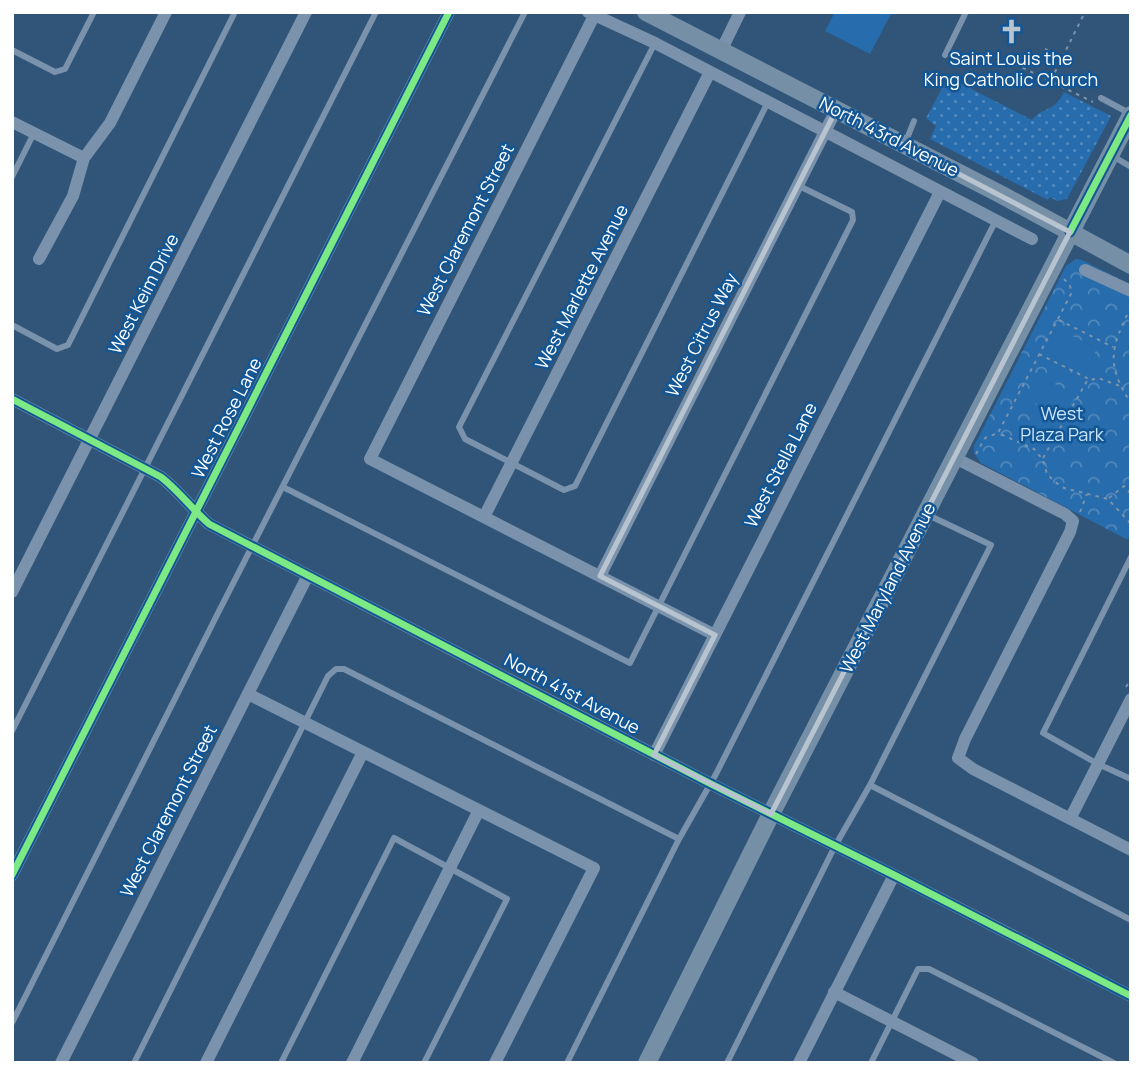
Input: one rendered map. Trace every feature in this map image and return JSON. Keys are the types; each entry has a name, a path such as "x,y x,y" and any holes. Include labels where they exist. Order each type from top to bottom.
{"street":[{"path":"39,259 73,195 83,158 110,123 166,12"},
{"name":"West Keim Drive","path":"12,592 306,12"},
{"name":"West Rose Lane","path":"12,875 449,12"},
{"name":"North 43rd Avenue","path":"646,12 1131,265"},
{"path":"721,51 740,12"},
{"name":"North 43rd Avenue","path":"591,14 654,43 1032,239"},
{"name":"West Claremont Street","path":"484,517 370,459 591,14"},
{"name":"West Marlette Avenue","path":"484,517 710,72"},
{"name":"West Citrus Way","path":"600,576 836,110"},
{"name":"West Maryland Avenue","path":"647,1063 771,814 1131,114"},
{"path":"12,122 83,158"},
{"name":"West Stella Lane","path":"654,755 940,192"},
{"path":"1085,270 1131,291"},
{"name":"North 41st Avenue","path":"12,399 146,468 177,490 209,524 654,755 1131,996"},
{"path":"955,458 1065,514 1076,517 958,758 973,769 1131,850"},
{"path":"484,517 715,635"},
{"name":"West Claremont Street","path":"61,1063 308,575"},
{"path":"248,694 594,868 495,1063"},
{"path":"1070,819 1128,695"},
{"path":"206,1063 363,752"},
{"path":"352,1063 479,810"},
{"path":"799,1063 894,875"},
{"path":"834,992 892,1021 947,1057 973,1063"}],"lane":[{"path":"12,50 55,72 65,69 94,12"},
{"path":"12,326 57,349 68,345 235,12"},
{"path":"12,731 376,12"},
{"path":"12,1023 525,12"},
{"path":"945,55 966,12"},
{"path":"654,43 459,427 465,439 564,490 575,486 768,102"},
{"path":"1098,101 1131,114"},
{"path":"904,145 914,121"},
{"path":"12,177 34,133"},
{"path":"1110,154 1131,166"},
{"path":"283,487 630,663 853,220 852,212 797,185"},
{"path":"567,1063 996,220"},
{"path":"727,1063 835,846 870,785 991,545 927,514"},
{"path":"1131,557 1043,733 1131,779"},
{"path":"134,1063 328,676 336,669 344,669 679,839"},
{"path":"870,785 1131,920"},
{"path":"281,1063 394,838 507,898 424,1063"},
{"path":"871,1063 918,969 929,969 1114,1063"}],"path":[{"path":"1050,81 1085,12"},
{"path":"1045,49 1067,60"},
{"path":"1020,57 1016,64 1098,101"},
{"path":"976,454 985,438 998,433 1072,292 1062,277"},
{"path":"1131,307 1116,336 1114,348 1114,364 1120,386 1131,403"},
{"path":"1124,320 1131,318"},
{"path":"1058,320 1114,348"},
{"path":"1039,354 1090,380 1098,378 1120,386"},
{"path":"1042,459 1090,380"},
{"path":"998,433 1030,445 1042,459 1047,474 1055,482 1065,488 1108,499 1131,524"},
{"path":"1108,499 1124,486 1131,494"},
{"path":"1076,517 1088,494"},
{"path":"1128,695 1131,679"}],"highlighted area":[{"path":"836,110 1070,232 771,814 654,755 715,635 600,576"}],"green space":[{"path":"835,12 892,12 870,54 825,31"},
{"path":"948,77 1032,120 1052,107 1064,92 1111,116 1067,199 1057,201 1050,197 1048,200 930,139 936,126 926,118"},
{"name":"West Plaza Park","path":"1076,259 1131,285 1131,538 1126,539 981,463 974,453 974,446 1066,266"},
{"path":"1056,328 1097,348 1084,375 1043,354"},
{"path":"1041,377 1076,395 1064,417 1029,400"}],"cycle path":[{"path":"12,875 449,12"},
{"path":"1070,232 1131,115"},
{"path":"12,399 161,477 209,524 711,784 1131,996"}],"place":[{"name":"Saint Louis the King Catholic Church","path":"1011,32"}]}
